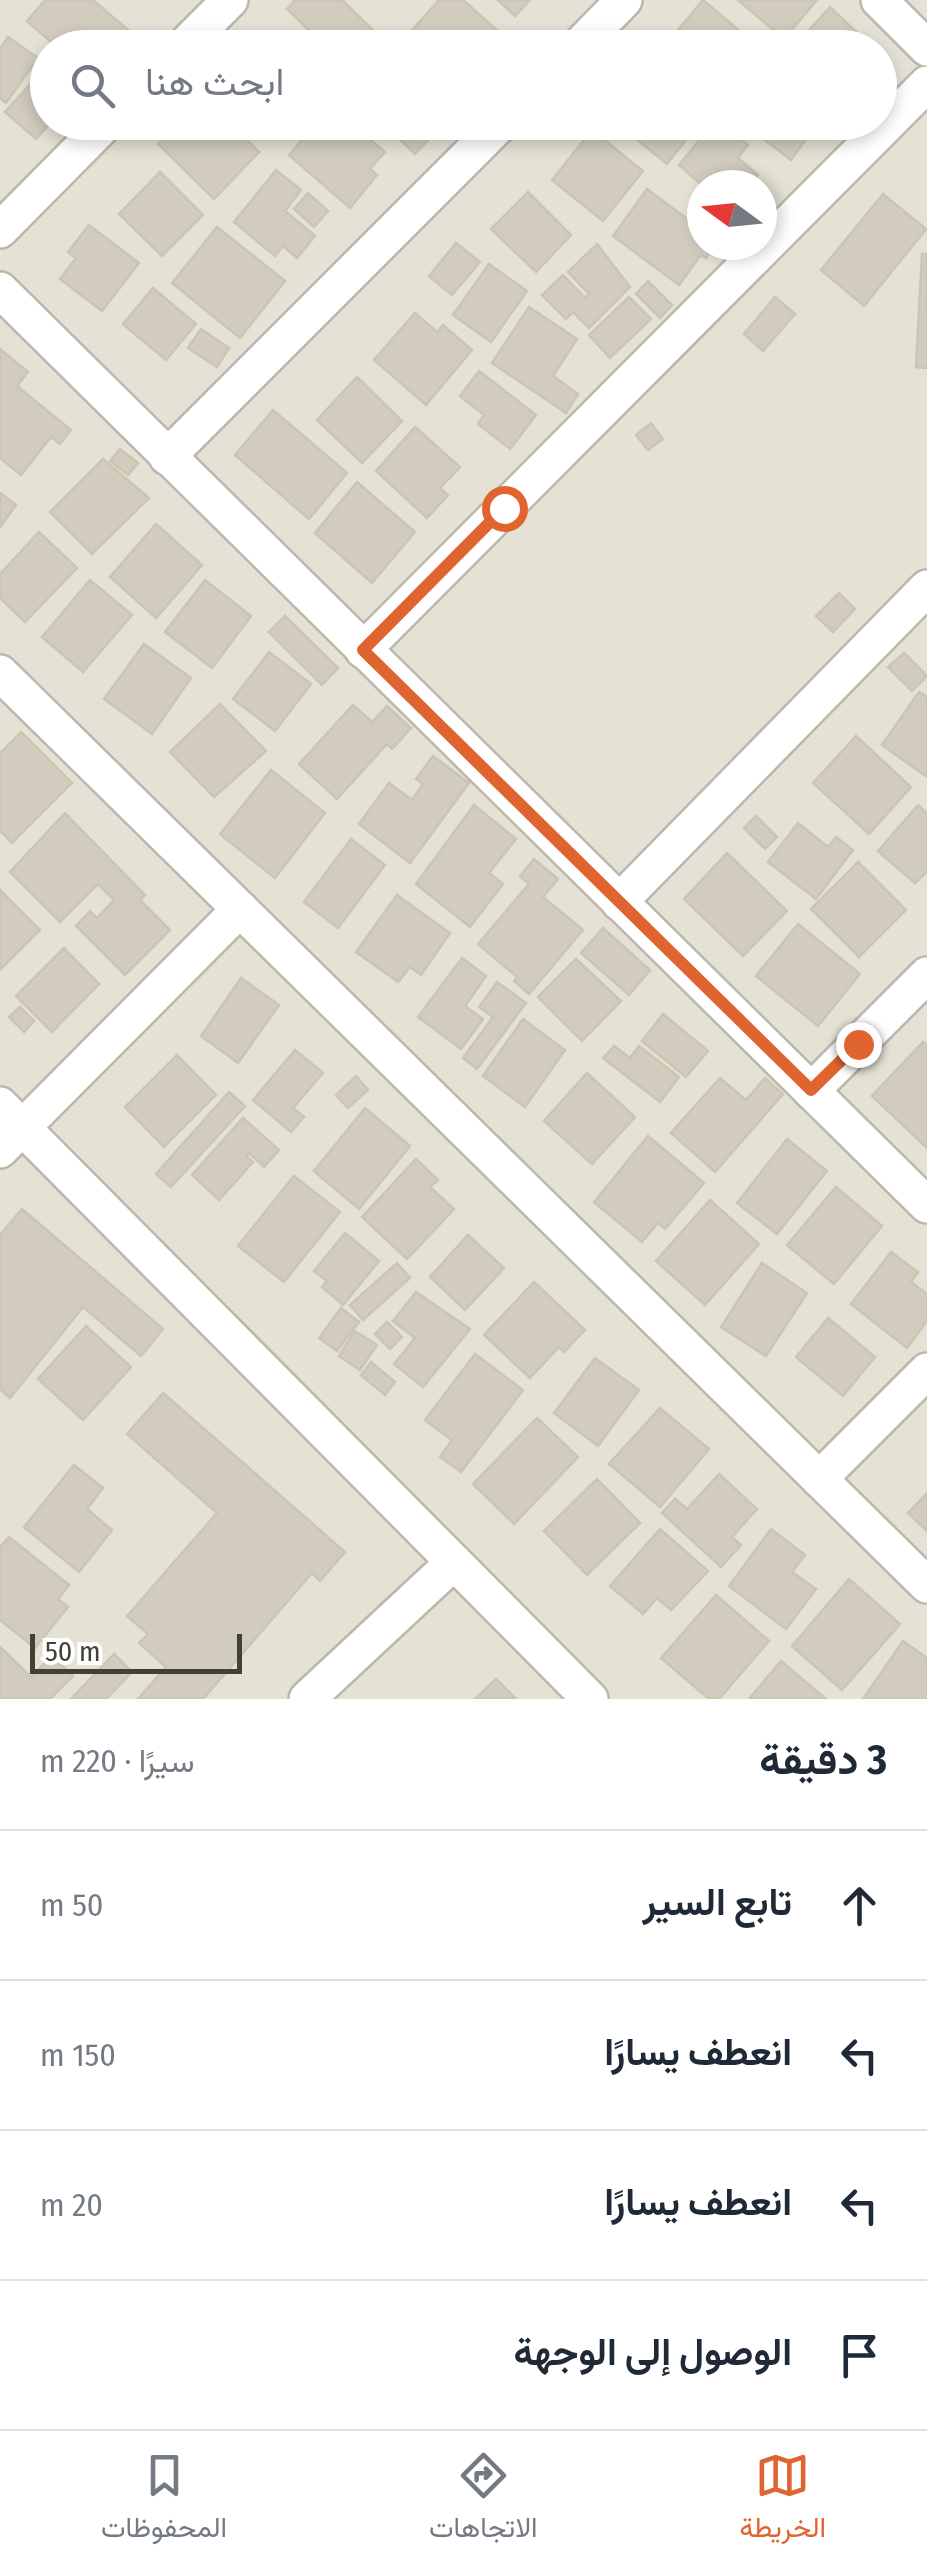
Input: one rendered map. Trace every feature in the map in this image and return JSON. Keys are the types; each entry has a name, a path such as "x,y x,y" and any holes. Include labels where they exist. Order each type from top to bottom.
{"street":[{"path":"200,30 230,0"},
{"path":"595,30 624,0"},
{"path":"879,0 927,48"},
{"path":"897,114 927,84"},
{"path":"0,230 89,140"},
{"path":"167,457 484,140"},
{"path":"363,650 871,140"},
{"path":"0,290 927,1204"},
{"path":"619,902 927,588"},
{"path":"0,673 927,1584"},
{"path":"240,910 8,1128 590,1699"},
{"path":"811,1090 927,975"},
{"path":"819,1479 927,1371"},
{"path":"307,1699 454,1562"}],"shaded area":[{"path":"0,0 927,0 927,1699 0,1699"}],"building":[{"path":"45,0 93,0 128,30 37,30 27,21"},
{"path":"295,0 342,0 373,30 309,30 287,9"},
{"path":"439,0 463,0 497,30 412,30"},
{"path":"498,0 530,0 515,16"},
{"path":"703,0 739,30 678,30"},
{"path":"738,0 817,0 792,30 773,30"},
{"path":"830,7 854,30 809,30"},
{"path":"8,37 30,52 30,69 6,103 0,98 0,49"},
{"path":"30,85 30,134 5,112"},
{"path":"162,140 247,140 259,152 214,199 158,144"},
{"path":"302,140 371,140 385,152 370,169 377,175 350,208 289,155"},
{"path":"401,140 428,140 415,154"},
{"path":"584,140 604,140 643,171 603,221 552,180"},
{"path":"637,140 686,140 667,164"},
{"path":"699,140 742,140 748,145 738,158 752,170 687,172 679,165"},
{"path":"765,140 805,140 791,160"},
{"path":"276,170 301,190 285,211 315,236 297,258 283,246 275,256 234,222"},
{"path":"160,172 203,215 162,256 119,214"},
{"path":"647,189 687,219 687,260 697,260 679,285 613,236"},
{"path":"528,192 571,235 536,272 491,229"},
{"path":"308,193 328,211 314,227 294,209"},
{"path":"883,194 926,229 864,306 821,270"},
{"path":"89,225 139,263 102,311 60,279 76,258 68,252"},
{"path":"217,227 285,281 240,338 172,283"},
{"path":"456,243 480,262 452,295 429,276"},
{"path":"597,244 630,287 589,328 573,312 566,319 542,295 563,275 585,298 589,294 568,272"},
{"path":"922,254 927,254 927,368 916,367"},
{"path":"489,264 527,291 491,342 453,315"},
{"path":"648,281 672,305 660,318 636,294"},
{"path":"153,288 196,324 166,360 123,324"},
{"path":"629,297 651,319 610,358 589,335"},
{"path":"775,297 795,314 763,351 744,334"},
{"path":"529,307 577,339 553,376 578,394 566,413 492,363"},
{"path":"415,313 437,332 443,325 472,350 426,405 374,360"},
{"path":"201,329 229,348 217,367 188,348"},
{"path":"0,349 28,372 17,386 71,430 60,444 51,437 21,475 0,458"},
{"path":"479,371 536,415 510,449 478,424 484,415 460,396"},
{"path":"357,377 402,421 362,463 317,420"},
{"path":"273,410 347,473 309,519 235,455"},
{"path":"651,423 663,439 648,450 636,435"},
{"path":"415,427 460,467 440,488 448,495 427,518 376,471"},
{"path":"120,449 138,463 128,475 110,461"},
{"path":"103,459 149,498 92,554 50,512"},
{"path":"357,482 415,532 372,583 315,533"},
{"path":"0,493 16,505 0,527"},
{"path":"156,524 202,565 156,618 110,577"},
{"path":"39,532 77,568 25,622 0,598 0,574"},
{"path":"90,580 132,615 83,672 42,637"},
{"path":"205,580 251,616 212,668 165,632"},
{"path":"839,593 855,609 833,632 816,616"},
{"path":"285,616 338,668 322,685 269,632"},
{"path":"144,644 191,678 152,734 104,699"},
{"path":"269,652 311,684 275,731 233,699"},
{"path":"904,653 927,676 912,691 888,667"},
{"path":"919,692 927,697 927,777 882,745"},
{"path":"220,704 266,751 214,797 170,752"},
{"path":"353,705 372,722 387,706 411,728 392,749 387,744 337,799 299,764"},
{"path":"21,732 72,783 12,843 0,831 0,753"},
{"path":"856,736 911,787 869,834 813,783"},
{"path":"433,756 469,783 410,863 359,824 389,783 412,800 423,784 416,779"},
{"path":"271,770 325,813 275,878 220,834"},
{"path":"474,805 516,839 489,873 503,884 470,927 416,884"},
{"path":"918,805 927,814 927,872 915,883 878,851"},
{"path":"65,813 145,895 140,900 170,930 125,975 76,926 90,911 97,918 114,900 98,884 60,922 10,872"},
{"path":"756,816 777,837 765,849 744,828"},
{"path":"798,823 828,847 836,837 853,850 816,899 768,862"},
{"path":"351,839 385,865 338,928 304,902"},
{"path":"727,853 787,911 743,956 684,899"},
{"path":"534,859 558,879 543,897 583,930 529,994 514,981 517,977 478,944 529,884 520,876"},
{"path":"858,862 906,910 859,957 811,909"},
{"path":"0,890 40,930 0,970"},
{"path":"397,895 450,933 421,975 410,967 398,982 356,952"},
{"path":"798,924 860,974 818,1026 756,976"},
{"path":"603,928 650,970 629,995 581,953"},
{"path":"64,948 99,984 52,1032 16,996"},
{"path":"462,958 486,976 465,1006 483,1019 461,1049 418,1017"},
{"path":"576,959 621,1001 582,1041 538,997"},
{"path":"241,978 279,1005 238,1063 201,1036"},
{"path":"497,982 526,1003 477,1069 463,1058 493,1017 479,1007"},
{"path":"20,1007 34,1021 24,1032 9,1017"},
{"path":"663,1014 708,1051 686,1077 642,1041"},
{"path":"523,1019 565,1050 525,1107 483,1076"},
{"path":"923,1042 927,1045 927,1148 872,1096"},
{"path":"614,1046 630,1058 639,1046 679,1077 660,1102 603,1058"},
{"path":"295,1050 323,1073 293,1108 304,1117 291,1132 253,1100"},
{"path":"177,1055 216,1095 164,1147 125,1107"},
{"path":"587,1073 635,1117 592,1164 544,1121"},
{"path":"356,1076 368,1090 348,1108 336,1095"},
{"path":"720,1078 746,1100 765,1078 783,1094 715,1172 671,1133"},
{"path":"229,1092 245,1106 171,1187 156,1174"},
{"path":"365,1108 410,1146 359,1209 314,1171"},
{"path":"243,1118 279,1150 264,1167 249,1153 246,1156 253,1162 219,1200 192,1175"},
{"path":"648,1136 704,1183 665,1229 658,1223 642,1242 594,1202"},
{"path":"787,1139 827,1171 777,1234 737,1203"},
{"path":"416,1159 438,1180 430,1187 454,1209 407,1259 362,1217"},
{"path":"294,1176 340,1212 284,1282 238,1246"},
{"path":"836,1187 882,1226 834,1284 787,1245"},
{"path":"710,1200 759,1244 705,1305 656,1261"},
{"path":"22,1209 163,1329 141,1356 83,1307 10,1398 0,1389 0,1235"},
{"path":"345,1233 379,1261 343,1305 322,1287 327,1281 314,1271"},
{"path":"468,1235 504,1268 465,1310 430,1277"},
{"path":"891,1252 918,1272 911,1282 927,1294 927,1321 907,1348 851,1304"},
{"path":"397,1263 410,1278 363,1320 350,1305"},
{"path":"762,1263 807,1293 766,1356 721,1327"},
{"path":"534,1282 585,1330 564,1352 559,1347 530,1378 484,1335"},
{"path":"416,1292 470,1329 423,1387 394,1364 415,1338 393,1321"},
{"path":"341,1308 359,1322 337,1351 319,1338"},
{"path":"828,1318 875,1357 843,1396 796,1357"},
{"path":"387,1322 402,1337 390,1349 375,1334"},
{"path":"86,1326 131,1367 83,1420 38,1379"},
{"path":"355,1331 377,1345 360,1370 339,1356"},
{"path":"475,1354 523,1390 461,1472 440,1457 452,1440 425,1420"},
{"path":"595,1358 639,1390 598,1446 554,1413"},
{"path":"371,1362 395,1382 385,1395 361,1375"},
{"path":"163,1393 345,1552 320,1581 312,1573 203,1699 138,1699 166,1667 139,1643 148,1634 127,1616 217,1513 127,1434"},
{"path":"660,1408 709,1449 660,1507 609,1464"},
{"path":"537,1418 578,1457 514,1524 473,1484"},
{"path":"74,1465 103,1488 87,1509 112,1530 79,1572 24,1527"},
{"path":"719,1474 757,1509 732,1537 741,1545 721,1567 662,1513 675,1499 687,1509"},
{"path":"597,1479 640,1523 587,1575 544,1531"},
{"path":"927,1493 927,1531 908,1513"},
{"path":"660,1529 708,1571 671,1610 657,1598 643,1614 610,1586"},
{"path":"771,1529 805,1555 792,1572 816,1589 786,1629 729,1586"},
{"path":"9,1537 69,1585 58,1599 68,1607 35,1648 0,1620 0,1547"},
{"path":"849,1579 900,1624 842,1690 792,1646"},
{"path":"716,1595 769,1641 719,1699 709,1699 661,1658"},
{"path":"903,1641 927,1658 927,1699 863,1699"},
{"path":"0,1647 31,1677 52,1656 73,1676 50,1699 0,1699"},
{"path":"114,1654 132,1672 106,1699 71,1699"},
{"path":"781,1661 826,1699 749,1699"},
{"path":"496,1679 516,1699 475,1699"}],"route":[{"path":"504,508 363,650 811,1090 858,1044"}]}
